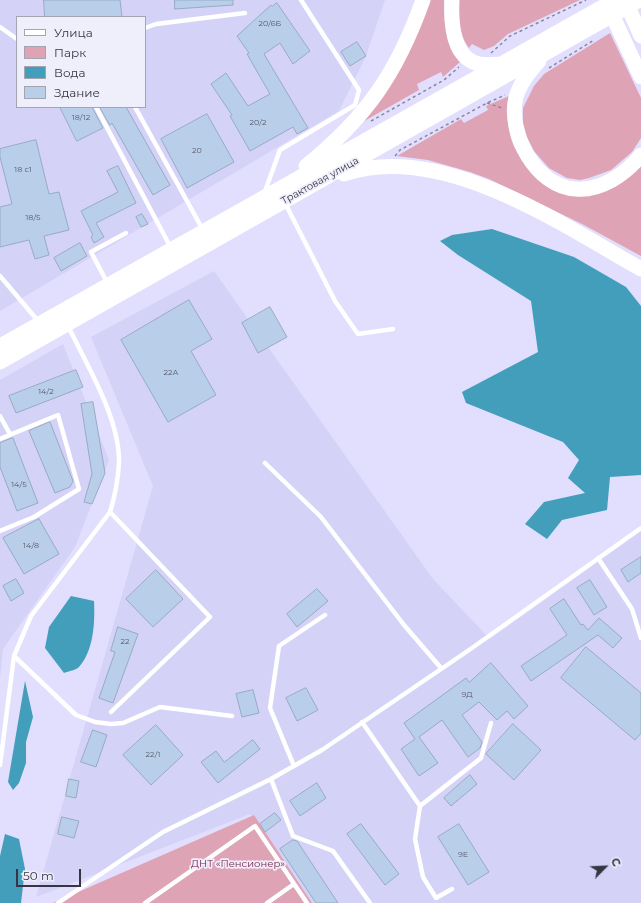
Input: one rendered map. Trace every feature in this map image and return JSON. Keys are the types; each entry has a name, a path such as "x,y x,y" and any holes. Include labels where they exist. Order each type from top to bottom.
{"main road":[{"path":"273,197 315,159 369,106 394,68 423,0"},
{"path":"452,0 454,34 465,56 478,63 502,64"},
{"path":"605,0 641,77"},
{"name":"Трактовая улица","path":"0,362 68,324 273,197 615,0"},
{"path":"625,0 641,36"},
{"name":"Трактовая улица","path":"0,346 204,231 273,197 313,185 546,62 639,0"},
{"path":"546,62 524,81 518,92 514,108 515,124 522,146 536,167 560,186 582,189 601,185 617,178 641,155"},
{"path":"313,185 353,171 378,166 404,166 455,176 490,188 641,269"}],"lane":[{"path":"301,0 359,90 354,105 280,150 273,197 336,301 358,334 393,329"},
{"path":"146,28 156,24 245,13"},
{"path":"0,27 16,38"},
{"path":"97,108 172,249"},
{"path":"136,108 204,231"},
{"path":"109,285 91,252 126,233"},
{"path":"0,276 40,324"},
{"path":"0,765 14,656 31,616 110,512 116,492 119,462 116,438 110,414 68,324"},
{"path":"0,439 58,415 79,489 34,517 0,531"},
{"path":"0,416 10,434"},
{"path":"265,463 321,517 404,625 441,668"},
{"path":"110,512 210,617 111,712"},
{"path":"58,903 163,832 271,779 322,750 641,528"},
{"path":"598,558 632,610 641,638"},
{"path":"294,766 270,708 279,646 324,615"},
{"path":"14,656 76,715 95,722 111,724 123,723 160,707 232,716"},
{"path":"362,722 420,806"},
{"path":"452,889 436,901 423,877 415,839 420,806 481,758 491,723"},
{"path":"271,779 293,836 333,851 370,903"},
{"path":"145,903 255,826 307,903"},
{"path":"267,903 294,884"}],"path":[{"path":"488,54 510,36 586,0"},
{"path":"546,62 588,45 598,36"},
{"path":"366,124 444,80 461,66"},
{"path":"395,156 400,150 487,102 509,94"},
{"path":"487,102 501,107 504,110"}],"shaded area":[{"path":"0,0 385,0 366,56 339,111 0,311"},
{"path":"214,271 433,579 490,639 641,531 641,903 309,903 250,814 36,897 153,486 91,337"},
{"path":"63,344 109,460 75,547 3,649 0,678 0,380"}],"green space":[{"path":"426,0 444,0 445,26 449,39 460,62 443,77 441,72 417,84 419,90 359,124 382,97 391,82 406,50"},
{"path":"458,0 580,0 508,34 494,46 484,50 472,44 469,48 465,43 459,19"},
{"path":"610,33 641,98 641,138 632,152 611,170 580,180 567,178 549,168 534,151 527,137 523,123 523,108 534,86 544,74"},
{"path":"509,96 508,117 510,133 520,156 540,173 570,192 641,163 641,256 584,225 489,179 428,160 397,156 461,119 464,123 488,110 486,106"},
{"name":"ДНТ «Пенсионер»","path":"254,815 312,903 53,903"}],"water":[{"path":"492,229 574,257 626,287 641,306 641,475 610,477 607,510 562,520 547,539 525,524 544,502 585,493 568,478 579,460 563,442 466,403 462,392 538,352 531,301 458,255 440,241 452,235"},
{"path":"71,596 94,601 94,627 91,644 84,660 78,668 64,673 45,648 49,627"},
{"path":"25,681 33,717 26,742 26,763 19,783 13,790 8,782"},
{"path":"5,834 19,839 25,869 21,903 0,903 0,856"}],"building":[{"path":"44,0 120,0 122,16 45,16"},
{"path":"175,0 233,0 233,5 175,9"},
{"path":"277,3 310,51 293,64 280,43 264,54 308,128 297,134 293,127 250,151 230,116 232,115 211,84 226,73 248,106 270,94 247,54 249,53 237,36 271,5 272,6"},
{"path":"357,42 366,56 350,66 341,52"},
{"path":"60,108 93,108 103,128 77,141"},
{"path":"101,108 127,108 170,185 153,195 112,123 110,125"},
{"path":"207,114 234,162 187,188 161,139"},
{"path":"36,140 49,194 59,192 69,230 44,236 49,255 35,259 29,240 0,247 0,207 12,204 0,157 0,149"},
{"path":"118,166 136,203 96,223 104,237 94,243 91,237 93,235 81,211 118,192 107,171"},
{"path":"142,214 148,224 141,227 136,217"},
{"path":"80,243 87,256 61,271 54,258"},
{"path":"189,300 212,339 191,351 216,395 168,422 121,340"},
{"path":"270,307 287,337 258,353 242,323"},
{"path":"76,370 83,387 16,413 9,396"},
{"path":"93,402 105,473 92,504 84,502 92,474 81,404"},
{"path":"50,422 73,481 70,487 55,493 29,431"},
{"path":"13,438 38,503 17,511 0,467 0,443"},
{"path":"39,519 59,554 24,574 3,538"},
{"path":"641,557 641,573 628,582 621,570"},
{"path":"156,570 183,599 153,627 126,599"},
{"path":"16,579 24,593 11,601 3,586"},
{"path":"590,580 607,607 594,615 577,588"},
{"path":"317,589 328,601 297,627 287,614"},
{"path":"564,599 581,625 583,624 588,630 599,618 622,638 613,648 598,635 531,681 521,666 567,635 550,609"},
{"path":"118,627 138,634 113,703 99,698 115,652 111,651"},
{"path":"586,647 641,693 641,733 635,740 561,678"},
{"path":"491,663 528,706 514,719 507,711 497,720 479,702 462,715 482,742 480,748 468,757 442,720 419,737 438,763 419,776 401,749 415,739 404,723 466,678 469,682"},
{"path":"306,688 318,710 297,721 286,698"},
{"path":"253,690 259,713 242,717 236,694"},
{"path":"513,724 541,750 514,780 486,754"},
{"path":"156,725 183,755 151,785 123,755"},
{"path":"93,730 107,735 96,767 81,762"},
{"path":"253,740 260,749 218,783 201,762 216,751 224,762"},
{"path":"470,775 477,784 451,806 444,798"},
{"path":"69,779 79,781 76,798 66,796"},
{"path":"317,783 326,798 300,816 290,801"},
{"path":"275,813 281,820 265,832 260,824"},
{"path":"62,817 79,821 74,838 58,834"},
{"path":"361,824 399,874 385,885 347,834"},
{"path":"459,824 489,872 468,885 438,837"},
{"path":"293,840 297,841 338,903 316,903 280,849"}]}
